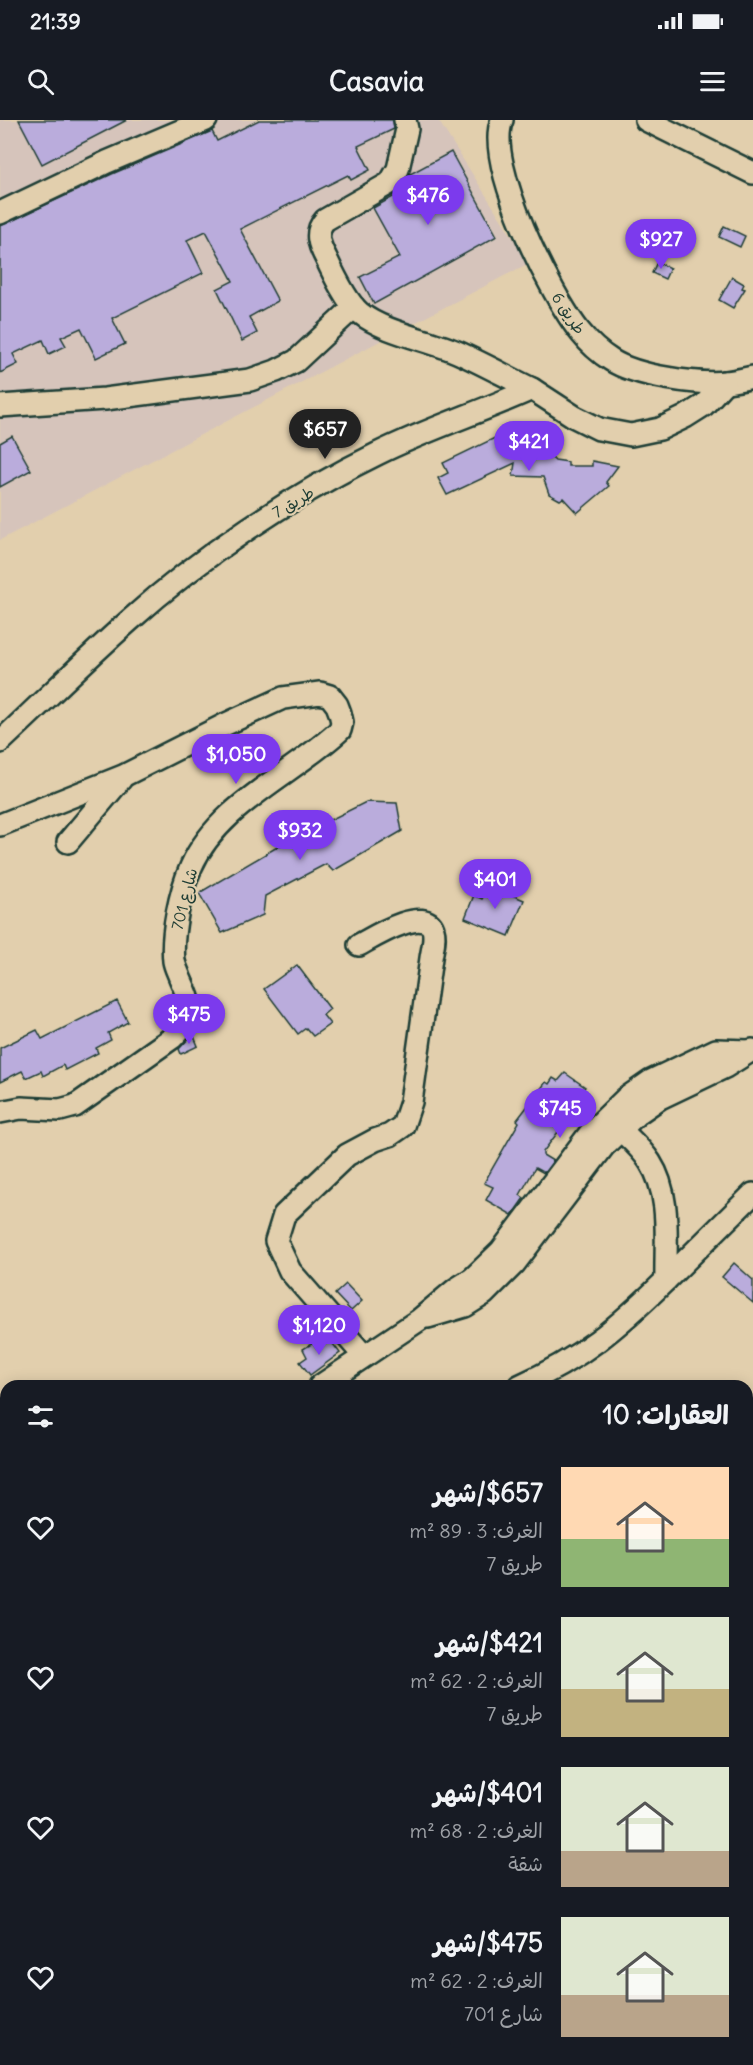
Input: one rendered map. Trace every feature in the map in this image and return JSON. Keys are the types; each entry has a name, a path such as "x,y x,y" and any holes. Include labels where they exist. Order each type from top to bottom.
{"street":[{"path":"0,213 107,162 206,120"},
{"path":"405,120 408,129 398,169 390,183 325,220 318,233 319,243 326,260 360,314 386,327 457,352 532,388 561,409 599,429 631,435 660,429 685,417 704,405 726,382"},
{"path":"646,120 753,173"},
{"name":"طريق 6","path":"500,121 499,144 510,193 518,216 555,294 582,335 598,351 631,370 694,381 726,382 753,377"},
{"path":"0,406 105,399 250,380 276,372 296,361 354,307"},
{"name":"طريق 7","path":"0,742 130,620 200,563 283,506 376,454 532,388"},
{"name":"شارع 701","path":"0,825 123,777 224,725 283,698 320,693 330,696 340,713 342,723 340,730 239,808 200,849 190,868 173,947 174,964 190,1002 191,1015 183,1027 172,1038 75,1106 60,1110 21,1108 0,1112"},
{"path":"68,842 123,777"},
{"path":"359,945 406,922 429,923 433,928 434,936 411,1102 403,1126 347,1155 284,1215 276,1241 290,1271 364,1356"},
{"path":"329,1380 419,1320 456,1289 472,1279 501,1251 575,1151 614,1123 625,1099 651,1081 716,1050 752,1050"},
{"path":"614,1123 633,1140 650,1162 660,1182 664,1199 666,1280"},
{"path":"533,1380 588,1350 620,1324 753,1194"}],"shaded area":[{"path":"0,120 438,120 529,263 0,540"}],"building":[{"path":"19,120 127,120 42,164"},
{"path":"259,120 393,120 394,129 358,146 370,170 351,180 348,175 240,229 278,301 249,317 257,333 242,341 217,289 233,281 206,231 187,240 203,273 112,318 125,344 96,358 81,328 61,337 66,346 49,354 43,340 13,354 18,364 0,373 0,226 212,131 217,141"},
{"path":"451,152 497,236 374,304 360,277 400,257 373,208 406,190 403,185 410,174"},
{"path":"724,226 745,236 740,247 719,237"},
{"path":"657,262 670,268 665,279 652,273"},
{"path":"732,277 744,284 742,288 745,289 733,308 719,300"},
{"path":"505,433 502,452 550,455 555,460 568,462 568,466 592,466 592,461 618,466 606,482 609,486 577,513 563,498 560,500 549,494 543,477 513,476 515,463 447,495 438,478 448,473 443,463"},
{"path":"12,436 31,470 0,487 0,443"},
{"path":"366,802 397,803 402,831 333,871 326,864 265,896 263,915 222,933 199,893 284,843"},
{"path":"488,885 524,900 509,936 465,918 474,895 482,899"},
{"path":"297,965 330,1009 323,1015 330,1024 313,1036 306,1028 298,1034 264,989"},
{"path":"117,1001 128,1022 108,1033 111,1040 96,1048 98,1053 65,1070 63,1065 43,1076 41,1071 26,1078 22,1071 0,1082 0,1048 37,1030 42,1039"},
{"path":"193,1034 198,1046 181,1054 179,1049"},
{"path":"565,1073 585,1087 572,1104 577,1107 543,1152 543,1155 553,1161 544,1173 535,1168 520,1195 524,1198 512,1215 486,1200 493,1187 484,1183 519,1122 517,1120 546,1082 549,1084 553,1078 558,1081"},
{"path":"734,1263 753,1280 753,1303 722,1277"},
{"path":"346,1284 362,1301 351,1311 335,1294"},
{"path":"330,1340 340,1353 310,1375 300,1362 307,1357 303,1349 313,1343 317,1349"}]}
